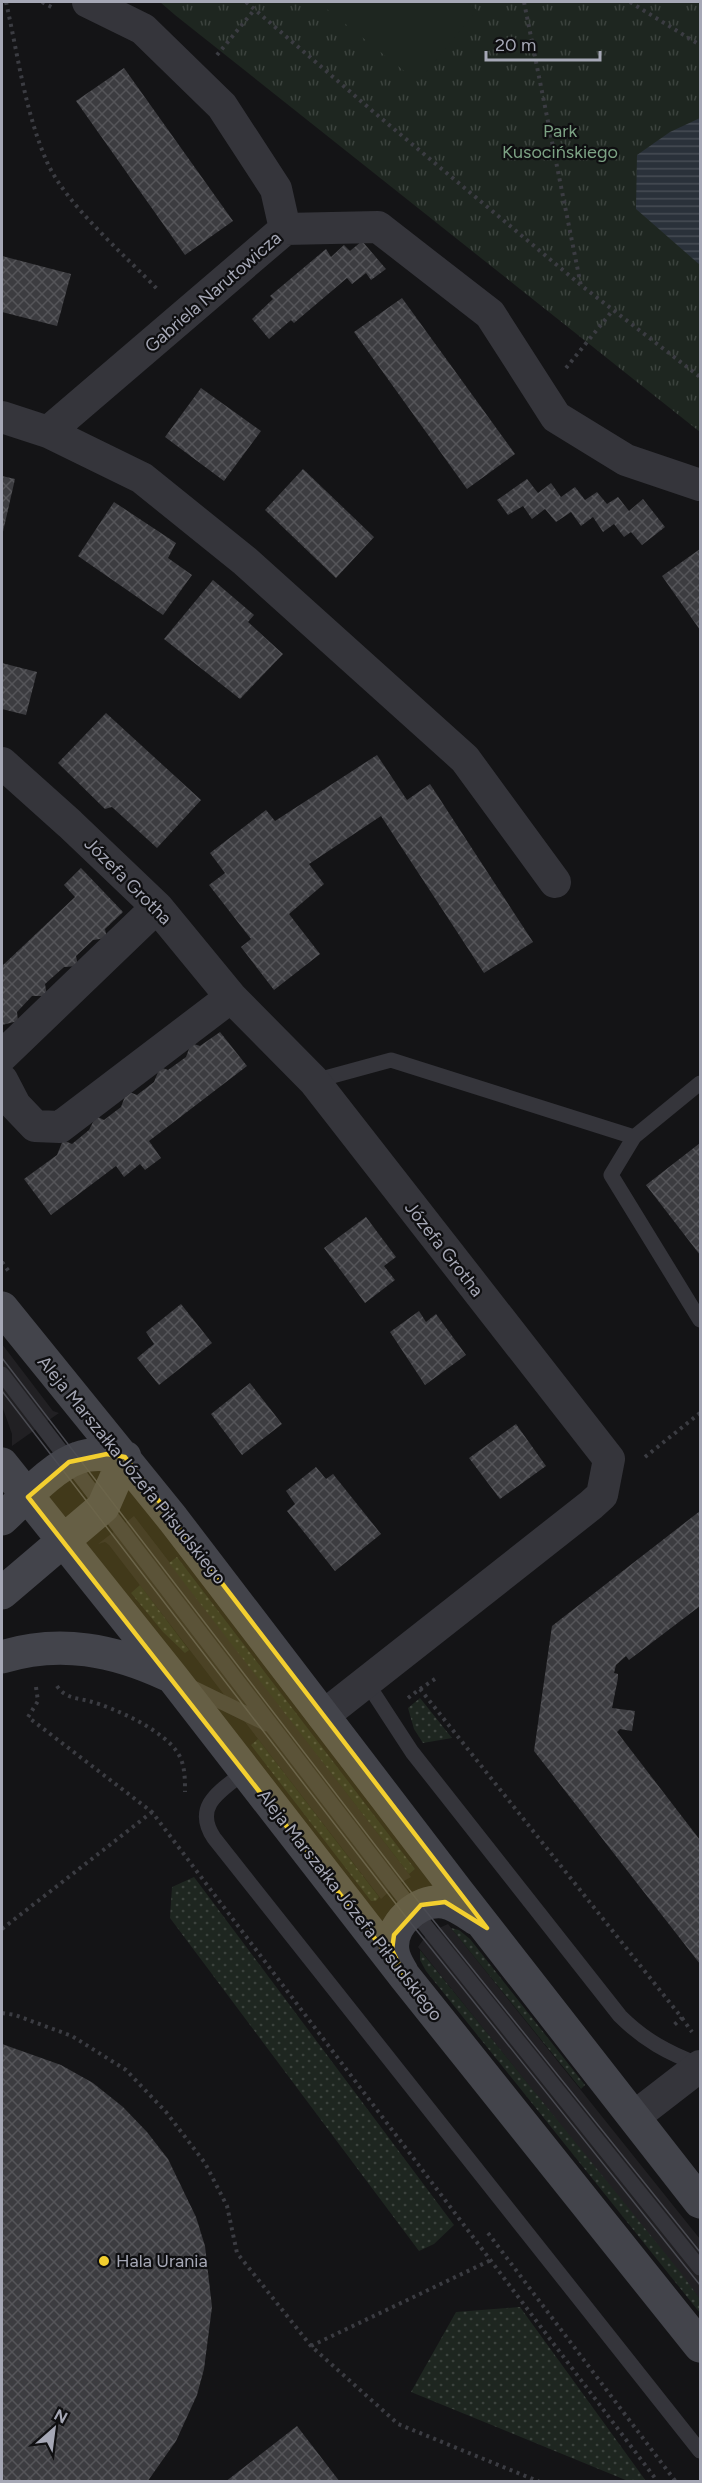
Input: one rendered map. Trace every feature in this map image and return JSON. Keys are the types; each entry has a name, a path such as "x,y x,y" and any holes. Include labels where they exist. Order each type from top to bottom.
{"street":[{"path":"75,7 143,29 222,106 276,189 285,229"},
{"name":"Gabriela Narutowicza","path":"48,432 285,229 378,227 490,314 556,417 626,460 700,485"},
{"path":"2,417 48,432 142,478 253,569 465,759 555,882"},
{"name":"Józefa Grotha","path":"2,763 157,907 231,997 314,1081 609,1459 602,1495"},
{"path":"2,1056 157,907"},
{"path":"2,1080 15,1105 35,1126 60,1127 231,997"},
{"name":"Aleja Marszałka Józefa Piłsudskiego","path":"2,1308 125,1457 700,2202"},
{"path":"2,1519 69,1462 91,1455 125,1457 103,1507 2,1593"},
{"name":"Aleja Marszałka Józefa Piłsudskiego","path":"2,1464 173,1678 405,1977 700,2346"},
{"path":"323,1716 602,1495"},
{"path":"2,1657 51,1647 75,1648 118,1655 173,1678"},
{"path":"405,1977 396,1962 393,1943 400,1925 413,1910 431,1902 445,1902 465,1911 487,1928"},
{"path":"634,2117 700,2066"}],"lane":[{"path":"314,1081 391,1060 634,1137"},
{"path":"700,1083 634,1137 612,1175 700,1320"},
{"path":"2,1374 413,1910 700,2268"},
{"path":"173,1678 271,1725"},
{"path":"367,1683 412,1752 620,2016 658,2048 700,2066"},
{"path":"246,1771 214,1796 208,1806 206,1816 208,1828 214,1838 700,2451"}],"path":[{"path":"6,2 27,102 48,164 72,200 164,296"},
{"path":"42,2 75,7"},
{"path":"246,2 582,286 700,377"},
{"path":"524,2 582,286"},
{"path":"630,2 700,45"},
{"path":"196,80 255,9"},
{"path":"543,397 614,310"},
{"path":"602,1495 674,1432 700,1413"},
{"path":"403,1702 438,1677"},
{"path":"35,1684 38,1701 28,1717 152,1812 658,2481"},
{"path":"420,1689 682,2018 669,2030"},
{"path":"2,1929 152,1812"},
{"path":"2,2013 15,2015 72,2036 126,2070 166,2112 205,2163 227,2206 237,2253 311,2346 398,2424 540,2481"},
{"path":"311,2346 491,2260"}],"highlighted area":[{"path":"107,1454 125,1457 487,1928 445,1902 421,1905 394,1935 392,1950 405,1977 28,1497 69,1462"}],"shaded area":[{"path":"700,118 700,265 636,209 637,155 670,132"},
{"path":"2,1344 53,1411 59,1413 12,1446 12,1434 2,1406"},
{"path":"134,1516 411,1877 395,1886 381,1899 109,1545 105,1542 98,1544"},
{"path":"448,1924 700,2239 700,2299 418,1947 428,1933"}],"green space":[{"name":"Park Kusocińskiego","path":"160,2 700,2 700,432 175,15"},
{"path":"318,2 466,2 477,10 418,82"},
{"path":"177,1557 415,1869 409,1874 169,1563"},
{"path":"140,1585 189,1650 185,1653 163,1632 131,1593"},
{"path":"420,1698 452,1738 423,1743 414,1729 408,1708"},
{"path":"258,1739 379,1897 376,1901 371,1901 251,1745"},
{"path":"194,1877 454,2225 434,2244 419,2251 170,1918 172,1887"},
{"path":"451,1928 459,1930 470,1939 585,2085 581,2089"},
{"path":"420,1950 681,2273 700,2299 700,2313 426,1971 420,1960"},
{"path":"520,2307 646,2481 628,2481 411,2392 456,2312"}],"building":[{"path":"124,68 233,221 185,255 76,101"},
{"path":"362,241 386,269 371,280 366,273 352,284 347,278 294,323 291,320 269,339 252,319 273,299 270,296 326,249 331,257 344,245 350,251"},
{"path":"2,256 71,274 57,326 2,312"},
{"path":"402,298 515,454 467,489 354,332"},
{"path":"201,388 261,431 224,481 165,437"},
{"path":"303,469 374,537 336,578 265,510"},
{"path":"2,476 15,479 2,536"},
{"path":"527,479 538,493 551,483 561,497 575,487 585,500 597,492 607,504 618,497 629,511 643,499 665,527 642,545 631,532 624,537 614,524 603,532 593,517 581,526 571,512 556,522 545,509 532,519 523,506 508,515 497,500"},
{"path":"114,502 176,543 168,558 192,575 163,615 78,556"},
{"path":"700,549 700,630 662,576"},
{"path":"213,580 254,615 248,622 283,654 240,699 164,639"},
{"path":"2,663 37,672 26,715 2,709"},
{"path":"106,713 201,800 157,848 112,807 105,809 58,763"},
{"path":"377,755 407,800 430,784 533,942 484,973 381,816 309,864 324,884 289,914 320,954 274,990 241,947 251,939 209,885 225,873 210,853 266,810 275,821"},
{"path":"81,868 123,912 105,929 107,938 93,940 76,956 78,966 64,967 45,984 47,996 32,996 17,1012 18,1021 2,1025 2,966 75,897 64,885"},
{"path":"220,1032 247,1066 149,1141 161,1158 145,1170 140,1164 124,1177 116,1166 51,1215 24,1179 57,1155 63,1140 72,1144 89,1130 96,1116 104,1120 121,1107 127,1091 137,1095 154,1082 160,1067 168,1070 186,1057 191,1043 200,1046"},
{"path":"700,1143 700,1255 646,1185"},
{"path":"366,1217 396,1257 384,1266 395,1280 365,1303 324,1248"},
{"path":"181,1304 212,1343 159,1385 137,1358 154,1344 146,1332"},
{"path":"419,1311 426,1322 436,1314 466,1355 425,1385 390,1332"},
{"path":"250,1383 282,1424 242,1455 211,1414"},
{"path":"516,1424 546,1466 500,1499 469,1458"},
{"path":"316,1467 326,1479 333,1474 381,1534 335,1571 287,1511 295,1504 286,1491"},
{"path":"700,1511 700,1606 629,1660 626,1656 616,1665 614,1673 618,1674 618,1678 612,1708 635,1711 632,1731 620,1729 617,1732 700,1840 700,1964 534,1751 552,1626"},
{"name":"Hala Urania","path":"2,2044 61,2065 93,2083 123,2107 168,2159 196,2217 205,2246 212,2307 204,2369 197,2395 176,2441 147,2482 2,2482"},
{"path":"297,2426 340,2482 225,2482"}],"tram line":[{"path":"2,1358 421,1905 700,2252"},
{"path":"2,1391 406,1917 700,2285"}],"place":[{"name":"Hala Urania","path":"104,2261"}]}
